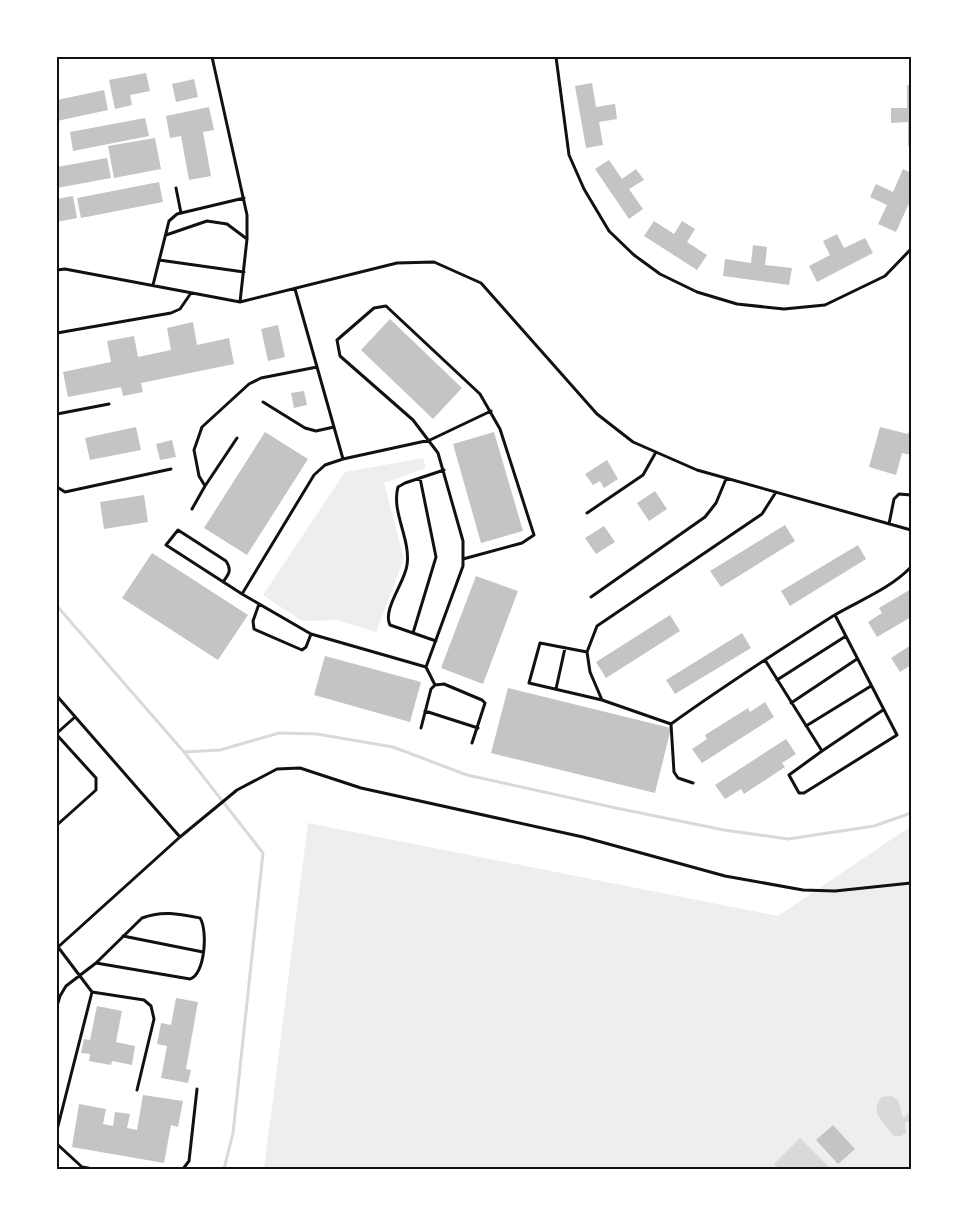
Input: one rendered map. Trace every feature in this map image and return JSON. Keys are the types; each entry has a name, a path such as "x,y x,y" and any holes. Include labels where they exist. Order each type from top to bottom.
{"lane":[{"path":"212,57 247,215 247,239 240,302"},
{"path":"556,57 569,155 584,189 609,231 634,255 660,274 698,292 737,304 784,309 825,305 885,276 911,249"},
{"path":"176,188 181,213"},
{"path":"153,285 169,221 181,213 244,198"},
{"path":"165,235 207,221 227,224 247,239"},
{"path":"159,260 244,272"},
{"path":"57,270 65,269 240,302 397,263 434,262 481,283 597,414 633,442 697,470 911,530"},
{"path":"295,289 343,459"},
{"path":"57,333 171,313 180,309 191,293"},
{"path":"426,667 463,566 463,559 463,541 438,453 413,420 339,356 337,340 374,308 386,306 480,394 500,429 534,535 522,543 463,559"},
{"path":"205,486 199,476 194,450 202,427 249,384 261,378 317,367"},
{"path":"263,402 305,428 316,431 334,427"},
{"path":"57,414 108,404"},
{"path":"242,594 314,475 325,465 429,440 491,411"},
{"path":"192,509 237,438"},
{"path":"587,513 643,475 656,452"},
{"path":"57,488 65,492 171,468"},
{"path":"436,641 390,625 388,612 406,573 408,563 408,552 396,494 398,487 444,470"},
{"path":"413,633 436,557 420,478"},
{"path":"591,597 705,517 716,504 726,479"},
{"path":"602,700 590,672 587,652 597,626 762,514 776,492"},
{"path":"889,524 894,499 898,494 911,495"},
{"path":"223,582 230,567 226,561 178,530 166,544 223,582 242,594 311,634 426,667 435,685"},
{"path":"671,724 835,615 889,584 911,567"},
{"path":"259,604 253,621 254,629 302,650 306,647 311,634"},
{"path":"835,615 897,735 804,793 799,793 789,775 883,710"},
{"path":"777,680 846,636"},
{"path":"587,652 540,643 529,683 602,700 671,724"},
{"path":"556,689 566,648"},
{"path":"791,703 857,659"},
{"path":"765,660 822,751"},
{"path":"421,728 431,689 435,685 444,684 482,700 485,706 472,743"},
{"path":"806,726 871,686"},
{"path":"57,696 180,837"},
{"path":"425,711 478,728"},
{"path":"57,825 96,790 96,778 57,734 75,717"},
{"path":"671,724 674,772 678,778 693,783"},
{"path":"57,1130 92,992 58,947 180,837 237,790 277,769 300,768 361,788 584,837 725,876 803,890 835,891 911,883"},
{"path":"57,1006 63,990 96,963 142,918 152,914 172,912 200,918 205,924 203,952 199,972 195,978 96,963"},
{"path":"123,936 203,952"},
{"path":"92,992 144,1000 151,1006 154,1019 137,1090"},
{"path":"183,1169 189,1161 197,1089"},
{"path":"57,1144 82,1167 93,1169"}],"shaded area":[{"path":"423,458 426,468 384,483 404,559 376,632 337,620 302,621 263,595 345,472"},
{"path":"308,823 778,916 911,826 911,1169 264,1169"},
{"path":"891,1096 899,1103 903,1118 911,1112 911,1122 905,1122 906,1133 901,1136 894,1136 877,1113 878,1102 882,1097"},
{"path":"800,1138 829,1167 827,1169 779,1169 774,1164"}],"building":[{"path":"146,73 150,91 130,95 132,105 115,109 109,80"},
{"path":"194,79 198,97 176,102 172,84"},
{"path":"592,83 596,107 615,104 617,119 599,122 603,145 586,148 575,86"},
{"path":"907,85 911,85 911,146 908,146 908,122 891,123 891,108 907,108"},
{"path":"104,90 108,110 57,121 57,100"},
{"path":"209,107 214,130 203,132 211,176 189,180 181,136 170,138 166,116"},
{"path":"145,118 149,136 73,151 70,132"},
{"path":"155,138 161,169 114,178 108,146"},
{"path":"107,158 111,178 57,188 57,167"},
{"path":"609,160 622,179 636,169 644,180 629,189 643,209 629,219 595,169"},
{"path":"903,169 911,173 911,199 896,232 878,224 887,205 870,197 876,184 893,192"},
{"path":"159,182 163,202 81,218 77,198"},
{"path":"73,196 77,218 57,222 57,199"},
{"path":"654,221 674,234 682,221 695,229 687,242 707,255 697,270 644,236"},
{"path":"837,234 844,248 865,238 873,253 817,282 809,266 830,255 823,241"},
{"path":"753,245 767,247 765,265 792,268 789,285 723,276 725,259 751,263"},
{"path":"390,319 462,388 433,419 361,350"},
{"path":"193,322 197,345 229,338 234,364 141,383 143,392 123,396 121,387 68,397 63,372 111,362 107,341 134,336 138,357 171,350 167,328"},
{"path":"278,325 285,357 268,361 261,329"},
{"path":"304,391 307,405 294,408 291,393"},
{"path":"136,427 141,450 90,460 85,438"},
{"path":"880,427 908,434 911,427 911,455 902,453 896,475 869,467"},
{"path":"265,432 308,459 247,555 204,528"},
{"path":"494,432 523,531 481,543 453,444"},
{"path":"172,440 176,457 160,460 156,444"},
{"path":"607,460 618,479 604,488 600,481 593,485 585,474"},
{"path":"655,491 667,509 649,521 637,503"},
{"path":"144,495 148,522 104,529 100,502"},
{"path":"785,525 795,541 721,587 710,571"},
{"path":"604,526 615,542 596,554 585,538"},
{"path":"858,545 866,559 790,606 781,591"},
{"path":"152,553 248,615 218,660 122,598"},
{"path":"476,576 518,591 483,684 441,668"},
{"path":"911,589 911,617 877,637 868,622 882,613 879,608"},
{"path":"670,615 680,631 606,678 596,662"},
{"path":"742,633 751,648 675,694 666,680"},
{"path":"911,645 911,665 900,672 891,658"},
{"path":"325,656 421,682 410,722 314,695"},
{"path":"508,688 671,728 655,793 491,753"},
{"path":"765,702 774,717 702,763 692,749 707,739 705,735 748,708 750,712"},
{"path":"786,739 796,754 782,763 785,767 744,794 741,789 725,799 715,785"},
{"path":"176,998 198,1002 186,1069 191,1070 188,1083 161,1078 167,1046 157,1044 161,1023 171,1025"},
{"path":"97,1006 122,1011 116,1042 135,1046 132,1065 112,1061 111,1065 89,1061 90,1054 81,1053 84,1039 90,1040"},
{"path":"143,1095 183,1101 178,1127 171,1125 164,1163 72,1147 79,1104 106,1109 103,1124 113,1126 115,1112 130,1114 127,1128 137,1130"},
{"path":"833,1125 855,1149 838,1164 816,1140"}],"waterway":[{"path":"57,606 184,752 263,853 233,1133 224,1169"},
{"path":"184,752 220,750 279,733 317,734 393,747 467,775 724,830 788,839 874,826 911,813"}]}
